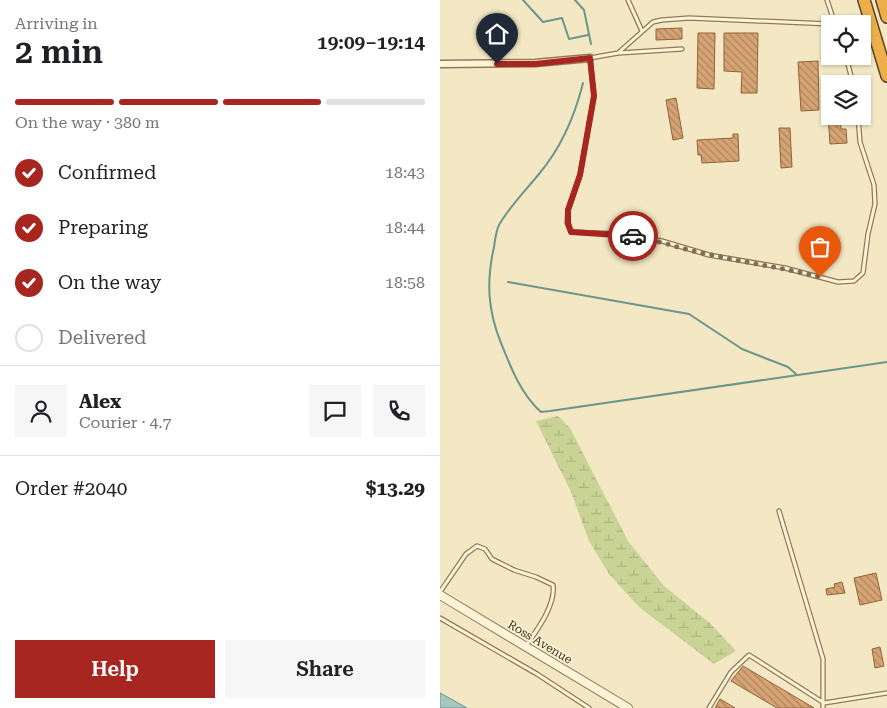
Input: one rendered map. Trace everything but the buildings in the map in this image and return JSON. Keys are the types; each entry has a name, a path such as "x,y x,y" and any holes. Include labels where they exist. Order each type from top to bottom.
{"highway":[{"path":"864,0 887,76"},
{"path":"882,0 887,17"}],"street":[{"path":"440,64 535,64 590,58"},
{"name":"Ross Avenue","path":"440,595 616,705 628,708"}],"lane":[{"path":"628,0 642,31"},
{"path":"828,0 832,15"},
{"path":"618,53 653,22 662,20 689,18 821,24"},
{"path":"682,49 618,53 590,58 594,96 580,175 568,210 568,223 571,232 624,234 662,241 709,254 785,268 838,282 854,281 863,273 868,234 875,204 874,185 860,142 859,125"},
{"path":"779,511 823,659 823,706"},
{"path":"440,592 466,554 477,546 485,549 492,558 514,570 553,585 554,595 536,631 525,647"},
{"path":"440,618 529,669 588,708"},
{"path":"709,708 731,672 749,655 823,706 887,693"}],"green space":[{"path":"558,416 570,428 628,541 664,586 710,623 736,651 714,664 639,607 609,574 589,541 571,492 536,421"}],"water":[{"path":"440,693 442,694 467,708 440,708"}],"waterway":[{"path":"523,0 543,22 562,18 569,39 588,35"},
{"path":"575,0 584,10 591,44"},
{"path":"583,83 576,107 554,154 499,225 491,260 489,284 493,319 517,380 541,412 887,362"},
{"path":"508,282 689,314 742,349 788,367 796,374"}],"way so far":[{"path":"633,236 820,277"}],"route":[{"path":"497,64 535,64 590,58 594,96 580,175 568,210 568,223 571,232 633,236"}]}
